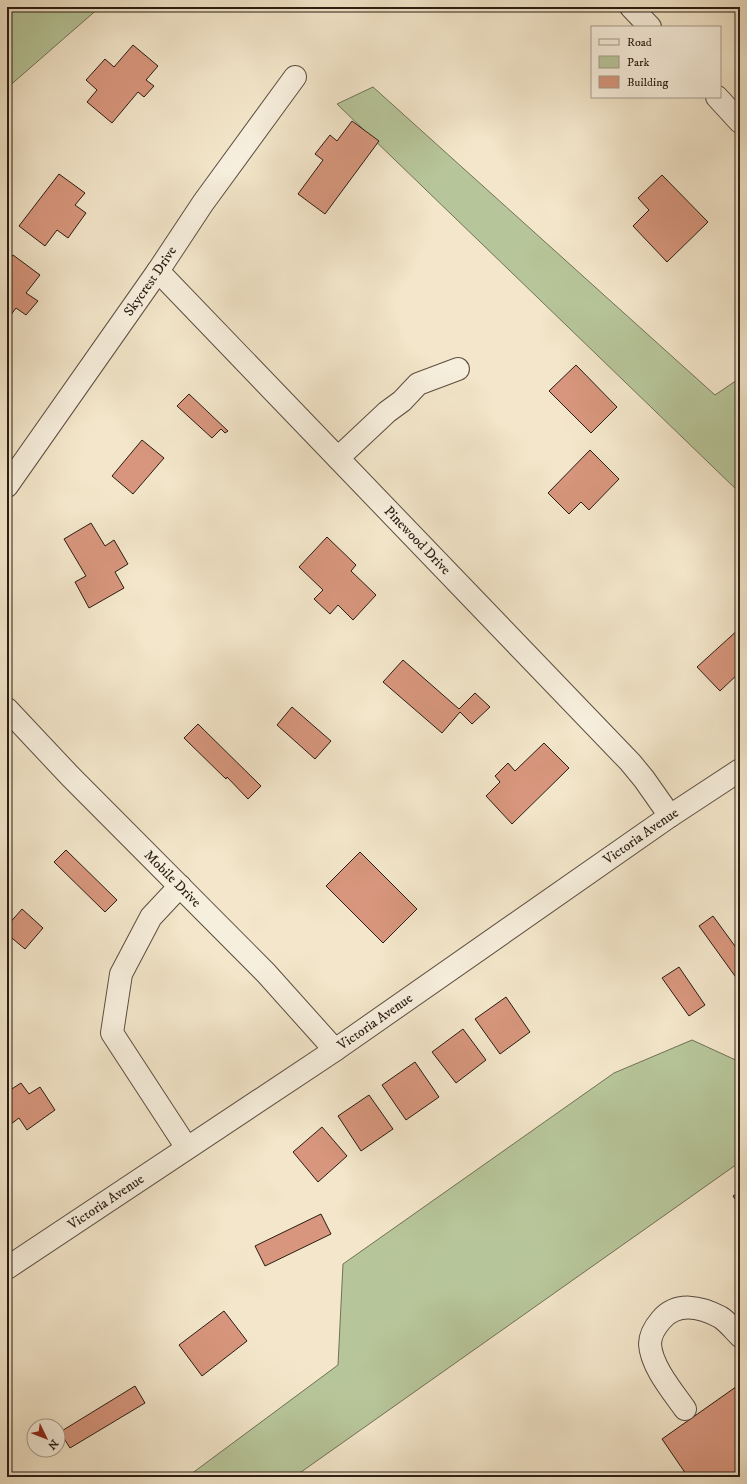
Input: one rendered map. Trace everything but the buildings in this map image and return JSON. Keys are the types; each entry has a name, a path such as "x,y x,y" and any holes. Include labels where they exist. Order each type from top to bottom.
{"street":[{"path":"631,7 649,26"},
{"name":"Skycrest Drive","path":"7,486 158,271 203,203 295,77"},
{"path":"718,98 740,122"},
{"name":"Pinewood Drive","path":"158,271 630,762 670,816"},
{"path":"338,458 387,412 402,401 418,384 458,369"},
{"name":"Mobile Drive","path":"7,709 70,776 266,973 336,1050"},
{"name":"Victoria Avenue","path":"7,1268 336,1050 670,816 740,770"},
{"path":"180,886 151,917 121,974 112,1033 187,1148"},
{"path":"684,1409 654,1362 650,1344 653,1330 664,1317 676,1308 695,1307 721,1318 740,1336"}],"green space":[{"path":"7,7 100,7 7,88"},
{"path":"373,87 715,395 740,378 740,493 337,104"},
{"path":"692,1040 740,1062 740,1162 294,1477 187,1477 338,1365 343,1264 614,1073"}]}
